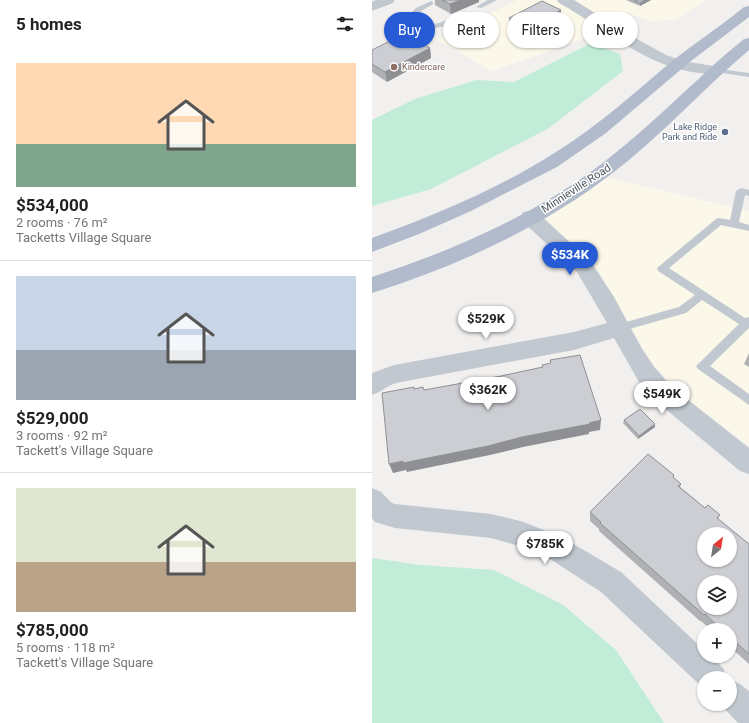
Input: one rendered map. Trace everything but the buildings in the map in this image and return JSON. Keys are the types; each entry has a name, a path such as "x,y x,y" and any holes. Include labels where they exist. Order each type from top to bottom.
{"main road":[{"path":"372,245 420,228 540,170 572,150 603,127 678,64 729,27 749,10"},
{"name":"Minnieville Road","path":"372,285 472,248 569,195 608,168 646,136 716,70 749,42"}],"street":[{"path":"372,8 388,0"},
{"path":"564,0 588,12 634,45 678,64 716,70"},
{"path":"530,217 584,267 596,284 634,355 647,375 665,395 749,463"},
{"path":"372,386 379,380 394,374 574,341 620,328"},
{"path":"372,500 384,513 395,516 492,526 524,535 556,548 611,582 706,671"},
{"path":"737,701 749,712"}],"lane":[{"path":"479,7 494,0"},
{"path":"431,3 418,9 414,13 415,19 419,23 429,26 443,24"},
{"path":"716,70 749,75"},
{"path":"734,225 741,191 749,193"},
{"path":"749,228 719,221 662,268 702,295 747,322 702,366 749,400"},
{"path":"620,328 682,310 702,295"}],"shaded area":[{"path":"517,0 706,0 676,20 650,21 638,17 638,12 582,12 582,39 574,42 574,12 507,12 507,48 558,48 492,71 451,48 499,48 499,12 493,12"},
{"path":"443,37 443,43 437,40"},
{"path":"604,177 749,211 749,446 679,393 651,362 600,273 590,261 543,218"}],"green space":[{"path":"582,48 604,48 620,54 623,71 549,128 431,189 372,206 372,120 415,99 476,80 514,82"},
{"path":"372,558 420,565 494,570 563,605 616,650 664,723 372,723"}],"place":[{"name":"Kindercare","path":"394,67"},
{"name":"Lake Ridge Park and Ride","path":"725,132"}]}
